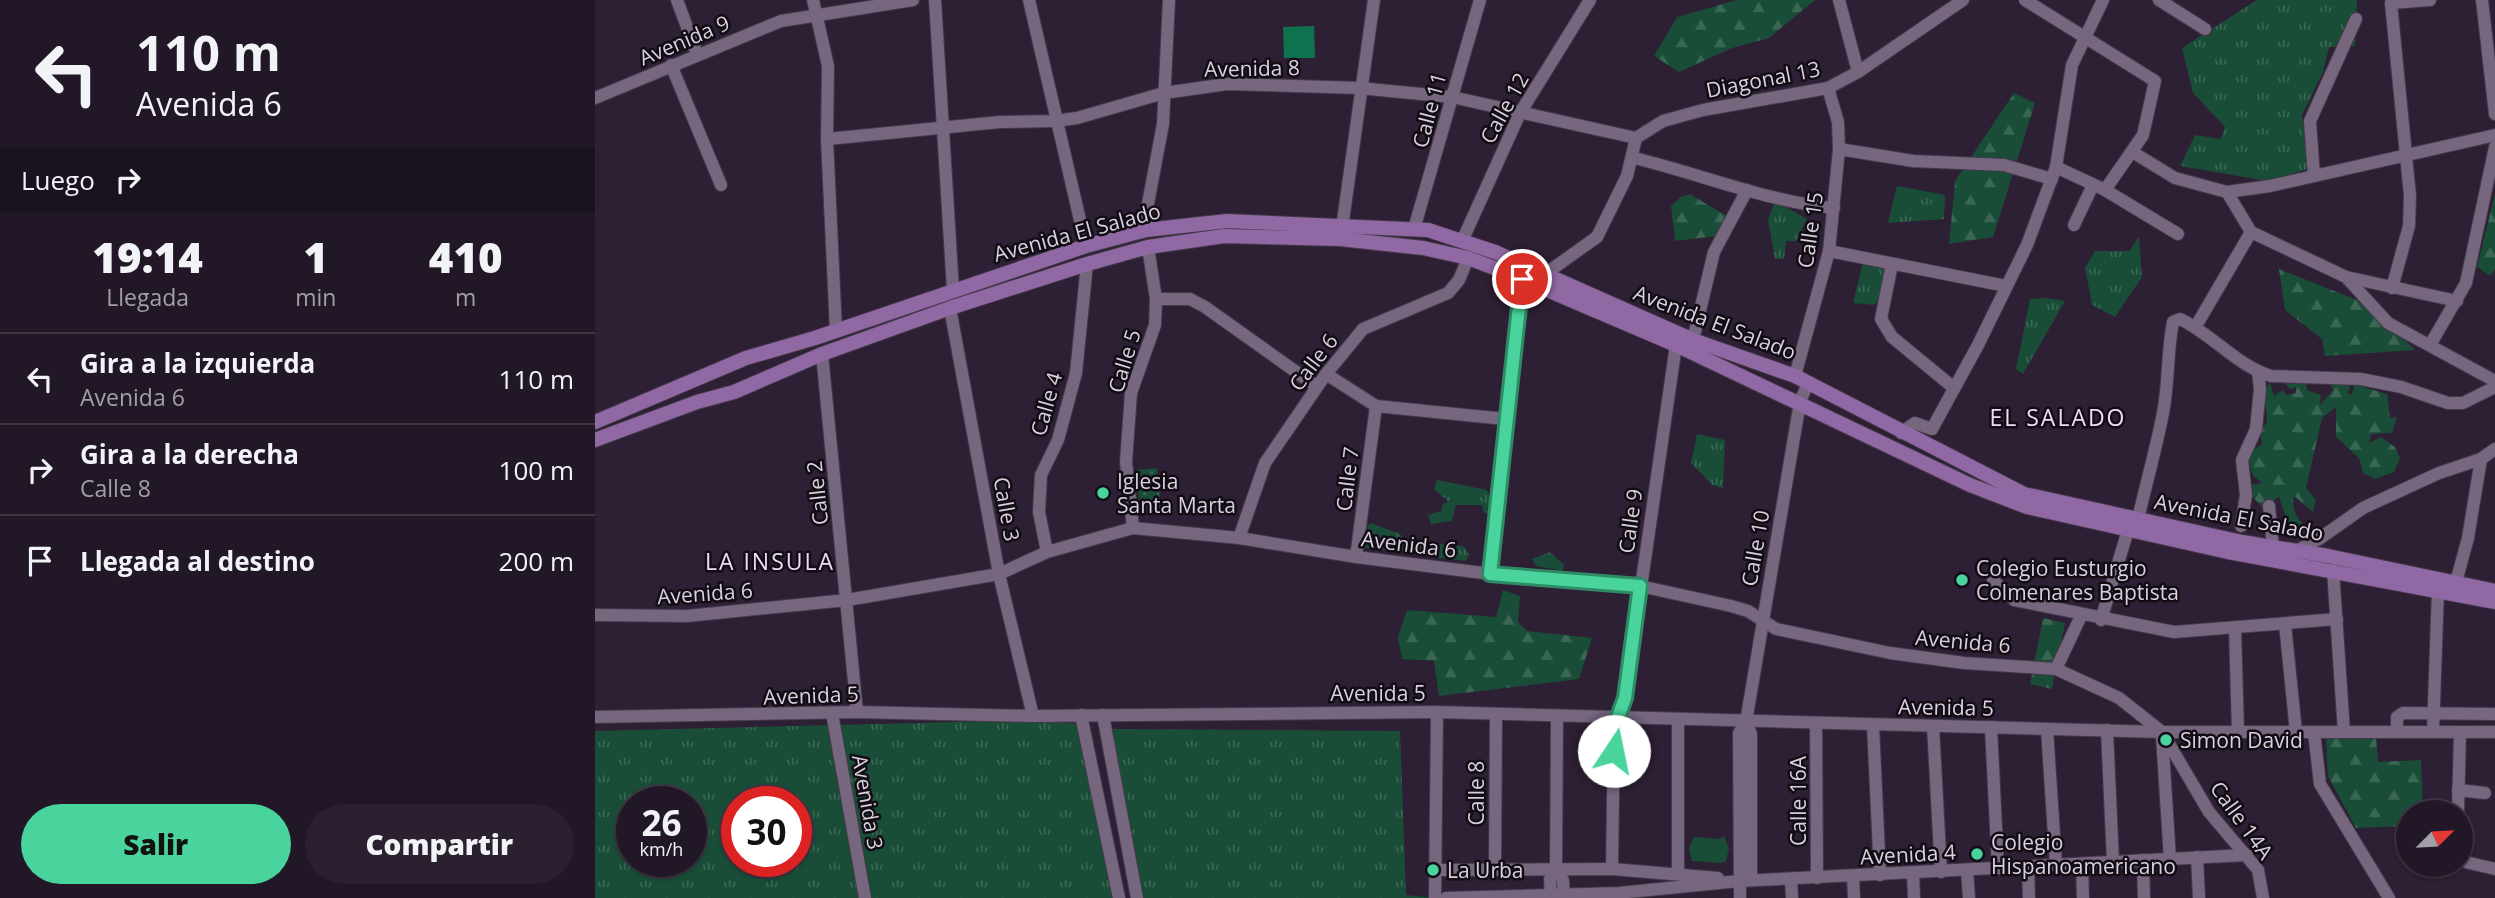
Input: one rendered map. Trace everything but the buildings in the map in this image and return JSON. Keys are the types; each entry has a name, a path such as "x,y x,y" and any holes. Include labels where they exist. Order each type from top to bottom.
{"main road":[{"name":"Avenida El Salado","path":"595,422 745,358 836,331 953,289 1086,246 1146,230 1227,221 1341,232 1468,258 1676,345 1981,489 2027,507 2296,551 2495,591"},
{"name":"Avenida El Salado","path":"595,440 743,389 822,354 950,307 1148,247 1224,236 1414,229 1463,239 1693,341 1801,379 1901,433 2024,494 2133,525 2333,570 2495,602"}],"street":[{"path":"677,0 697,54"},
{"path":"813,0 828,66 827,139 836,331"},
{"name":"Avenida 9","path":"597,93 781,21 817,13 912,0"},
{"path":"935,0 953,289"},
{"path":"1029,0 1086,246"},
{"path":"1146,230 1147,209 1163,124 1169,0"},
{"path":"1341,232 1359,88 1374,0"},
{"name":"Calle 11","path":"1414,229 1480,0"},
{"name":"Calle 12","path":"1463,239 1520,113 1590,0"},
{"path":"1839,0 1858,72"},
{"name":"Diagonal 13","path":"1636,138 1663,121 1703,110 1828,88 1858,72 1963,0"},
{"path":"2025,0 2155,81 2143,135 2134,153 2099,187 2074,225"},
{"path":"1901,433 1915,423 1932,429 2027,245 2054,173 2073,65 2084,35 2103,0"},
{"path":"2159,0 2204,29"},
{"path":"2392,288 2409,226 2410,196 2391,3 2430,0"},
{"path":"2482,0 2495,114"},
{"path":"2313,176 2310,121 2356,19"},
{"path":"671,65 721,185"},
{"name":"Avenida 8","path":"827,139 1077,118 1164,93 1227,84 1359,88 1452,97 1636,138"},
{"name":"Calle 15","path":"1801,379 1829,251 1834,208 1839,122 1828,88"},
{"path":"2134,153 2175,178 2227,192 2313,176 2495,135"},
{"path":"1545,274 1597,237 1634,158 1636,138"},
{"path":"2430,345 2466,282 2495,147"},
{"path":"1839,149 1913,161 2004,165 2054,173 2099,187 2178,234"},
{"path":"1634,158 1688,171 1793,204 1834,208"},
{"path":"1693,341 1714,252 1747,190"},
{"path":"2227,192 2251,232 2346,277 2457,301"},
{"path":"2196,326 2251,232"},
{"name":"Calle 5","path":"1133,528 1126,462 1131,393 1147,355 1155,325 1156,299 1148,247"},
{"path":"1829,251 2006,286"},
{"name":"Calle 6","path":"1239,538 1265,463 1316,386 1363,328 1448,293 1459,280 1468,258"},
{"name":"Calle 4","path":"1047,552 1039,512 1041,475 1058,440 1076,373 1087,264"},
{"path":"1892,264 1881,319 1892,337 1954,388"},
{"path":"2346,277 2388,323 2495,381"},
{"path":"1490,574 1522,279"},
{"path":"1156,299 1190,299 1205,307 1316,386"},
{"name":"Calle 3","path":"950,307 999,574 1033,716"},
{"path":"2101,620 2133,525 2163,414 2169,376 2167,353 2173,322 2180,319 2196,326 2258,372 2271,376 2361,379 2401,387 2448,403 2463,403 2495,387"},
{"name":"Calle 9","path":"1612,869 1614,728 1620,718 1676,345"},
{"name":"Calle 2","path":"822,354 857,712"},
{"path":"2241,526 2246,495 2242,460 2256,429 2260,389 2258,372"},
{"path":"1326,374 1375,406 1505,419"},
{"name":"Calle 10","path":"1740,898 1745,881 1739,733 1746,722 1800,402 1801,379"},
{"name":"Calle 7","path":"1356,557 1375,406"},
{"path":"2296,551 2389,495 2457,465 2481,459 2495,449"},
{"path":"2456,582 2468,538 2481,459"},
{"path":"2269,506 2273,547"},
{"name":"Avenida 6","path":"595,615 687,616 847,600 999,574 1047,552 1133,528 1239,538 1356,557 1490,574 1640,586 1731,606 1788,632 1890,653 1964,663 2056,669 2119,698 2162,732"},
{"path":"2333,570 2344,732"},
{"path":"1993,580 2014,600 2101,620 2174,632 2337,618"},
{"path":"2433,732 2438,589"},
{"path":"2056,669 2081,616"},
{"path":"2285,624 2296,732"},
{"path":"2235,628 2238,732"},
{"path":"2397,732 2399,714 2433,711 2495,714"},
{"name":"Avenida 5","path":"595,717 857,712 1033,716 1437,712 2162,732"},
{"path":"1435,898 1433,870 1437,712"},
{"name":"Avenida 3","path":"832,713 865,898"},
{"path":"1081,715 1119,898"},
{"path":"1103,715 1137,898"},
{"name":"Calle 8","path":"1495,870 1496,715"},
{"path":"1557,717 1556,869 1563,880 1557,897"},
{"path":"1678,720 1678,873"},
{"name":"Calle 16A","path":"1817,723 1817,878"},
{"path":"1873,725 1880,875"},
{"path":"1933,726 1941,872"},
{"path":"1990,727 1998,868"},
{"path":"2047,729 2056,865"},
{"path":"2107,730 2113,862"},
{"path":"2170,859 2162,732 2495,732"},
{"name":"Calle 14A","path":"2162,732 2209,812 2257,870 2263,898"},
{"path":"2314,732 2320,784 2389,898"},
{"path":"2458,800 2459,732"},
{"path":"2458,790 2485,793"},
{"name":"Avenida 4","path":"1446,898 1679,893 1745,881 2247,855"},
{"path":"2197,857 2199,898"},
{"path":"2143,860 2144,898"},
{"path":"2082,864 2083,898"},
{"path":"2473,864 2495,869"},
{"path":"2028,867 2029,898"},
{"name":"Avenida 4","path":"1433,870 1612,869 1745,881"},
{"path":"1967,870 1969,898"},
{"path":"1913,873 1914,898"},
{"path":"1853,876 1854,898"},
{"path":"1791,879 1792,898"}],"green space":[{"path":"1737,0 1815,0 1769,38 1732,48 1679,72 1654,56 1677,17"},
{"path":"2257,0 2357,0 2355,46 2329,47 2323,72 2302,115 2308,169 2267,181 2180,166 2195,135 2221,139 2225,127 2193,93 2182,48"},
{"path":"2014,93 2035,103 1993,237 1949,244 1955,181"},
{"path":"1897,186 1945,195 1944,219 1888,223"},
{"path":"1690,194 1728,217 1717,236 1675,241 1671,206 1681,197"},
{"path":"2495,194 2495,270 2490,276 2477,267"},
{"path":"1775,201 1807,219 1796,241 1786,241 1784,259 1775,259 1768,220"},
{"path":"2139,237 2142,277 2115,317 2092,305 2085,268 2095,251 2129,251"},
{"path":"1863,262 1890,269 1885,293 1874,305 1853,303"},
{"path":"2279,269 2367,304 2415,350 2325,356 2322,339 2285,310"},
{"path":"2030,299 2065,301 2023,374 2016,369"},
{"path":"2281,379 2306,381 2307,390 2321,395 2320,405 2333,390 2329,379 2342,385 2350,384 2348,394 2352,394 2355,383 2367,383 2366,388 2387,394 2390,418 2397,417 2392,433 2371,434 2369,443 2381,437 2395,447 2400,458 2394,472 2375,479 2363,473 2359,458 2336,437 2336,407 2322,418 2306,488 2316,500 2313,512 2294,496 2293,502 2297,516 2311,532 2293,536 2279,497 2262,507 2250,494 2251,485 2263,483 2253,476 2248,459 2250,452 2262,444 2260,430 2267,422 2266,407 2258,400 2270,382 2274,396 2283,390 2286,395 2296,393 2296,387 2290,389"},
{"path":"1697,434 1725,440 1723,488 1712,485 1691,463"},
{"path":"1157,468 1161,511 1140,512 1136,470"},
{"path":"1437,480 1487,490 1492,504 1490,514 1484,513 1482,505 1456,505 1452,521 1431,524 1428,515 1441,511 1443,504 1449,502 1434,489"},
{"path":"1371,523 1400,534 1406,545 1405,553 1360,547 1362,532"},
{"path":"1416,542 1463,546 1469,554 1466,561 1415,555 1412,547"},
{"path":"1550,552 1564,565 1563,571 1536,566 1532,559"},
{"path":"1503,590 1520,596 1518,622 1527,631 1592,638 1579,679 1439,696 1434,661 1402,659 1398,637 1407,610 1496,617"},
{"path":"2043,618 2065,623 2052,689 2030,684"},
{"path":"1033,720 1079,724 1114,898 595,898 595,731"},
{"path":"1109,729 1400,731 1406,895 1434,898 1143,898"},
{"path":"2376,736 2378,762 2421,760 2423,800 2396,800 2396,826 2356,828 2328,776 2326,738"},
{"path":"1724,836 1729,848 1726,861 1692,861 1689,849 1694,837 1719,839"}],"shaded area":[{"path":"1314,26 1315,58 1284,58 1283,27"}],"place":[{"name":"Iglesia Santa Marta","path":"1103,493"},
{"name":"Colegio Eusturgio Colmenares Baptista","path":"1962,580"},
{"name":"Simon David","path":"2166,740"},
{"name":"Colegio Hispanoamericano","path":"1977,854"},
{"name":"La Urba","path":"1433,870"}],"district":[{"name":"EL SALADO","path":"2058,417"},
{"name":"LA INSULA","path":"770,561"}],"route":[{"path":"1522,279 1490,574 1640,586 1623,710 1614,728 1614,751"}]}
